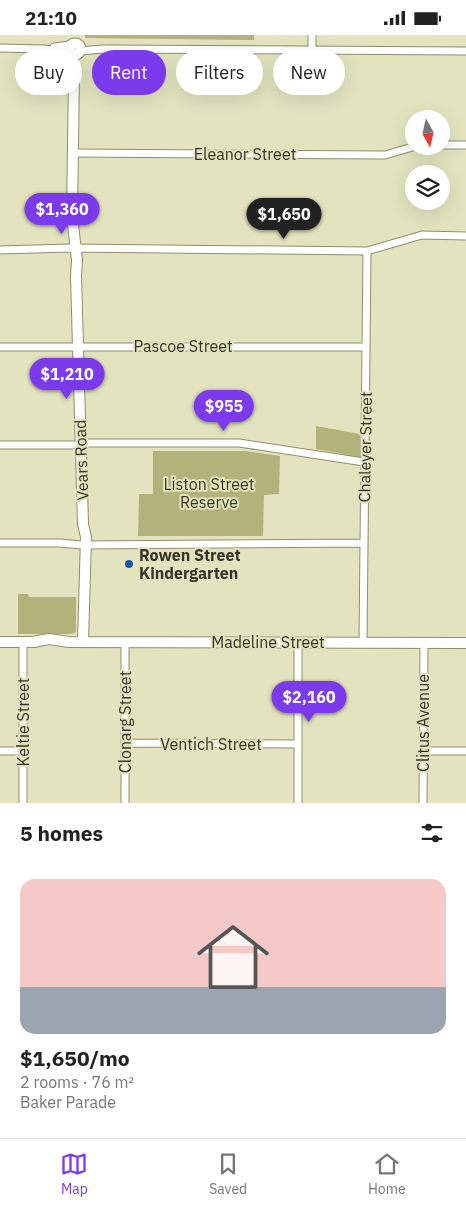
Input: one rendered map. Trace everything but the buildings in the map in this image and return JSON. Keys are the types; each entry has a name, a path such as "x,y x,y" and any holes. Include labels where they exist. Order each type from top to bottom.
{"street":[{"path":"0,48 44,49 75,46 103,49 312,50 312,35"},
{"name":"Vears Road","path":"75,46 72,216 76,275 84,544 83,642"},
{"path":"345,50 466,51"},
{"path":"450,145 466,145"},
{"name":"Eleanor Street","path":"73,153 385,155 405,149"},
{"path":"0,250 367,251 422,235 466,236"},
{"name":"Chaleyer Street","path":"363,642 367,251"},
{"name":"Pascoe Street","path":"0,347 366,347"},
{"path":"0,445 243,443 364,462"},
{"path":"0,543 364,543"},
{"name":"Madeline Street","path":"0,642 28,642 54,645 70,642 466,643"},
{"name":"Keltie Street","path":"23,803 23,751 28,642"},
{"name":"Clonarg Street","path":"125,642 125,803"},
{"path":"298,642 298,803"},
{"name":"Clitus Avenue","path":"423,803 424,643"},
{"name":"Ventich Street","path":"125,743 298,744"},
{"path":"0,751 23,751"},
{"path":"423,751 466,751"}],"green space":[{"path":"85,35 254,35 254,40 85,38"},
{"path":"316,426 360,434 360,457 316,449"},
{"name":"Liston Street Reserve","path":"153,451 245,451 280,456 279,494 264,495 263,536 138,536 139,494 153,494"},
{"path":"18,594 28,594 29,597 76,597 76,632 71,634 18,634"}],"place":[{"name":"Rowen Street Kindergarten","path":"129,564"}]}
